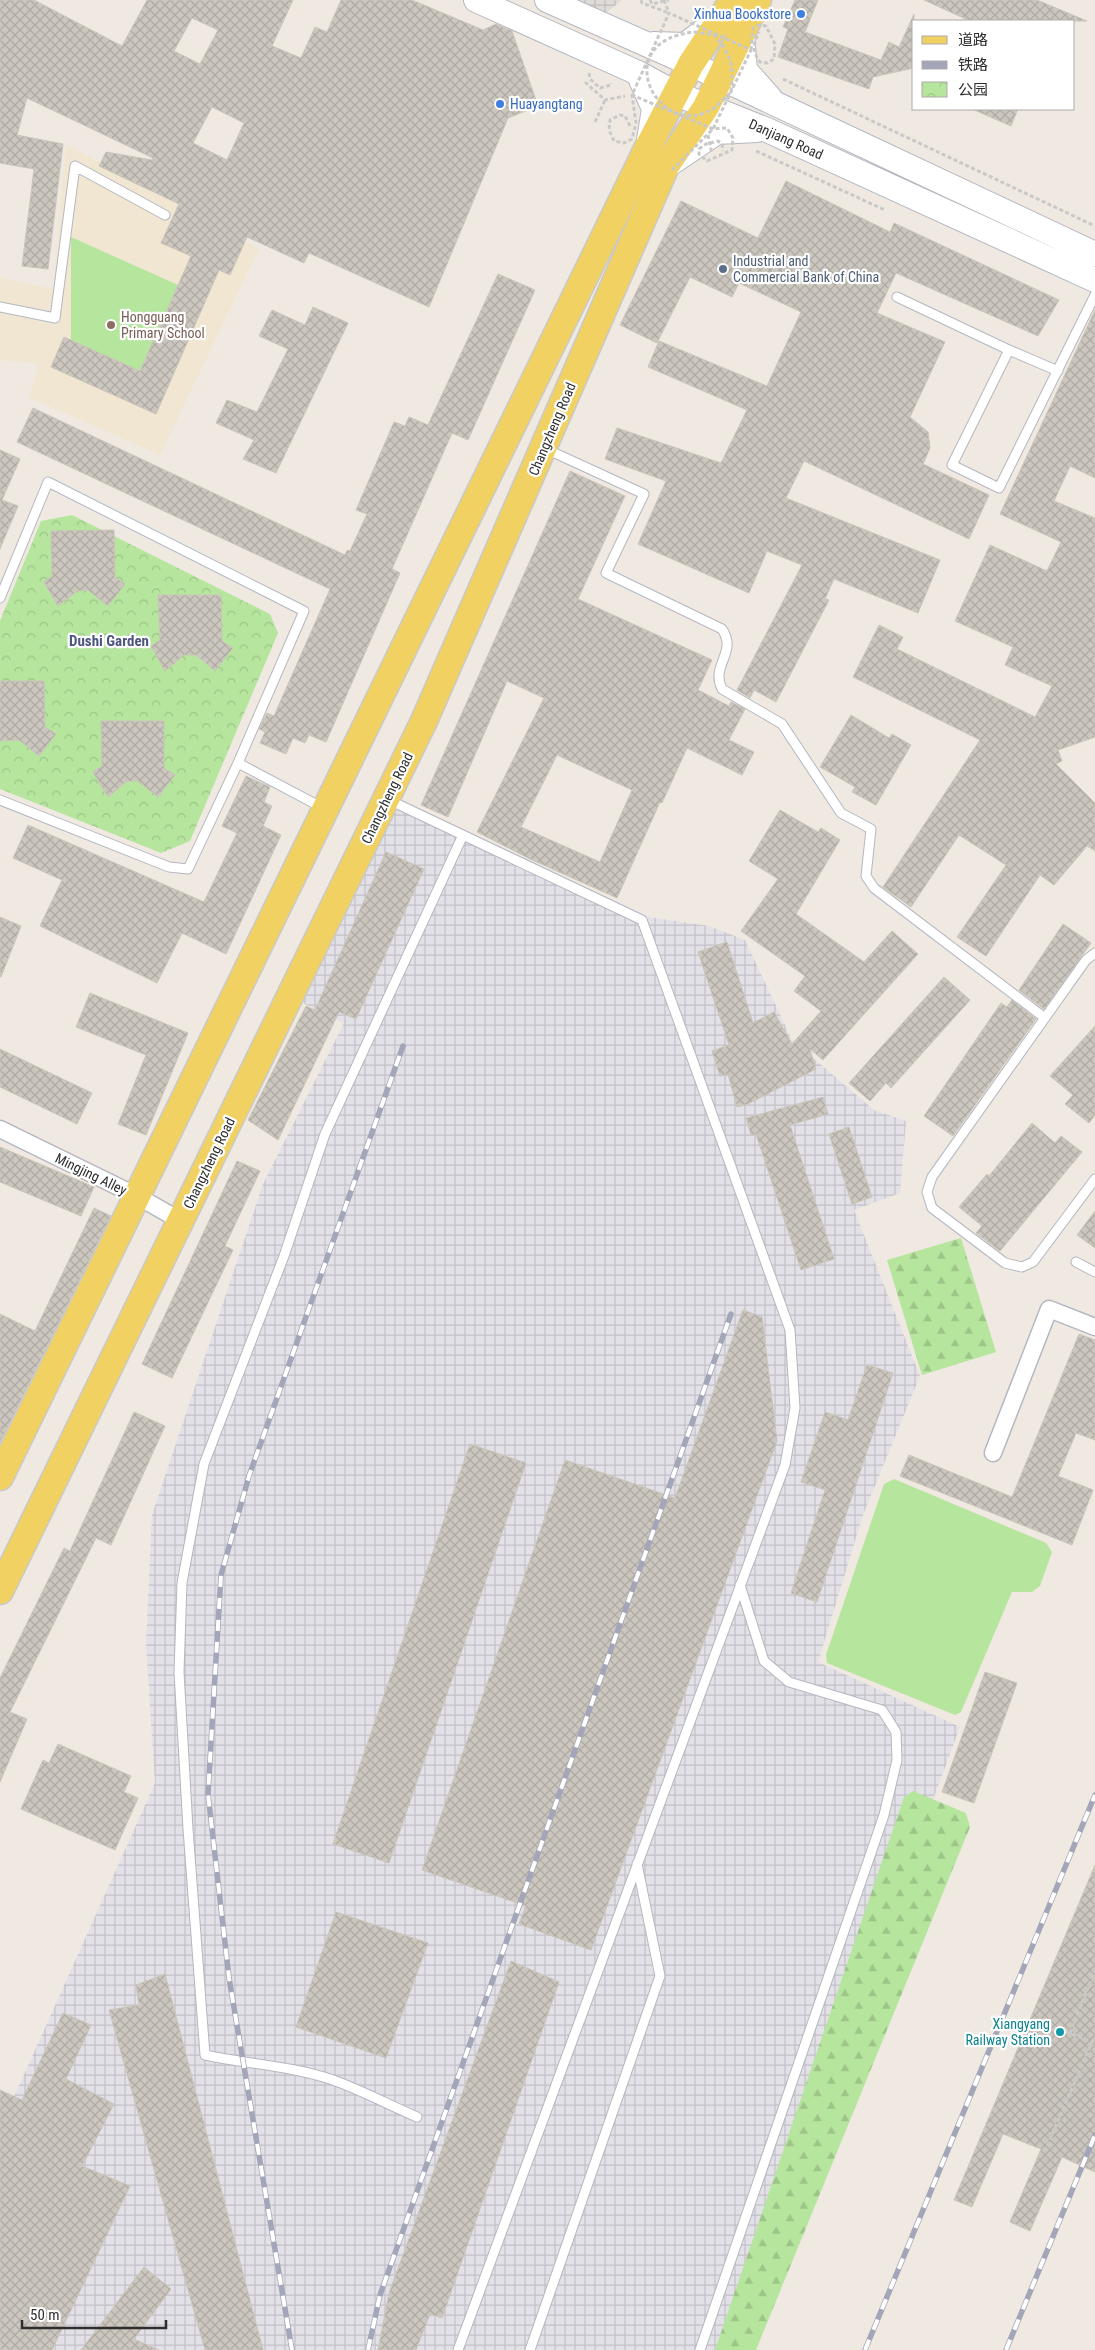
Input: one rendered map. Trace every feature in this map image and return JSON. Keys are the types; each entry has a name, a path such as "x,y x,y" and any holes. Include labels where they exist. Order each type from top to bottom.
{"main road":[{"name":"Danjiang Road","path":"476,0 638,73 675,103 710,118 767,130 1095,280"},
{"name":"Danjiang Road","path":"547,0 647,48 691,64 725,86 776,105 1095,254"},
{"path":"647,48 685,45 723,18"},
{"name":"Changzheng Road","path":"0,1591 424,721 544,448 662,162 675,103 691,64 723,18"},
{"path":"755,31 745,70 776,105"},
{"name":"Changzheng Road","path":"0,1477 326,809 662,162 710,118 755,31"},
{"path":"638,73 654,109 662,162 717,132 767,130"}],"street":[{"name":"Mingjing Alley","path":"0,1129 137,1196 181,1221"},
{"path":"993,1453 1048,1309 1095,1327"}],"lane":[{"path":"0,306 55,318 75,166 166,215"},
{"path":"1009,350 952,465 999,488 1095,295"},
{"path":"897,298 1058,371"},
{"path":"544,448 644,494 606,573 722,629 727,637 728,650 718,672 718,682 722,689 782,724 841,814 871,829 866,876 874,888 1045,1018"},
{"path":"0,598 48,482 304,611 238,763 188,869 169,866 0,800"},
{"path":"238,763 326,809"},
{"path":"387,799 642,920 790,1330 795,1408 785,1465 458,2350"},
{"path":"417,2117 332,2080 265,2065 243,2063 205,2055 188,1828 179,1672 182,1583 204,1464 284,1256 325,1134 463,835"},
{"path":"1095,953 1086,960 932,1177 927,1192 932,1208 1005,1263 1022,1267 1033,1262 1095,1179"},
{"path":"1076,1262 1095,1272"},
{"path":"700,2350 884,1815 897,1760 896,1732 882,1710 788,1682 764,1661 740,1585"},
{"path":"530,2350 660,1976 637,1864"}],"path":[{"path":"641,0 642,3 669,13 723,18 755,31"},
{"path":"650,0 652,4 669,0"},
{"path":"664,0 669,13"},
{"path":"630,126 625,116 620,114 610,120 609,130 614,141 624,143 632,139 636,123 632,95 647,48 669,13"},
{"path":"647,48 677,34 694,32 723,18"},
{"path":"647,48 647,70 650,88 660,104 675,103 691,116 707,112 734,71 728,52 723,18"},
{"path":"712,154 708,135 710,118 755,31 753,28 759,25 766,26 775,44 774,59 768,63 760,62 753,44 755,31"},
{"path":"764,59 768,66"},
{"path":"781,78 1095,226"},
{"path":"585,82 606,100"},
{"path":"606,100 632,95 675,103 710,118 727,128 733,138 732,150 707,160 699,154 699,149 712,141 718,141 722,144 724,152"},
{"path":"595,122 606,100"},
{"path":"662,162 708,135"},
{"path":"752,150 886,210"},
{"path":"696,160 712,154 733,151"},
{"path":"1070,2033 1095,1971"},
{"path":"1036,2020 1092,2042 1045,2150"}],"shaded area":[{"path":"547,0 622,0 595,22"},
{"name":"Hongguang Primary School","path":"66,144 259,249 160,455 29,397 39,364 0,360 0,278 53,289"},
{"path":"389,794 648,917 709,926 745,940 792,1040 874,1110 906,1121 900,1193 854,1210 920,1376 863,1515 818,1662 960,1727 729,2350 0,2350 0,2128 155,1783 146,1644 152,1515 263,1184 344,1023 290,997"}],"green space":[{"path":"71,237 178,285 140,371 71,340"},
{"path":"72,515 270,614 278,633 190,841 161,853 0,789 0,621 41,521"},
{"path":"961,1238 996,1352 922,1375 887,1260"},
{"path":"894,1479 1046,1543 1052,1552 1040,1586 1032,1592 1012,1592 961,1712 955,1715 827,1663 826,1655 884,1484"},
{"path":"913,1791 966,1813 970,1827 756,2350 715,2350 904,1797"}],"building":[{"path":"0,0 34,0 122,46 147,0 293,0 272,46 301,58 315,27 327,32 341,0 412,0 483,30 496,24 512,31 538,106 508,118 429,307 309,253 304,263 247,237 230,275 219,270 156,414 51,367 64,337 140,371 191,256 161,243 179,204 99,166 106,152 152,160 153,158 27,98 17,135 63,144 48,269 22,266 34,169 0,163","holes":["192,18 218,30 200,64 174,51","212,107 244,123 227,160 193,143"]},
{"path":"795,0 818,0 805,32 881,60 889,42 899,47 914,14 914,20 912,20 912,68 873,77 869,89 778,57 788,29 783,27"},
{"path":"924,0 1037,0 1087,21 1075,20 968,20"},
{"path":"974,110 1018,110 1011,126"},
{"path":"786,181 890,232 894,223 1059,300 1038,336 896,273 877,313 945,342 910,417 928,432 930,448 923,464 989,495 969,539 804,461 786,498 940,560 918,613 834,579 825,599 829,600 776,702 754,690 750,698 737,690 802,565 767,551 749,593 638,544 666,481 605,459 617,428 721,463 747,410 648,367 659,341 767,386 801,312 739,283 732,297 690,277 657,343 620,325 681,201 758,238"},
{"path":"498,274 535,290 468,440 452,433 392,569 400,573 326,742 309,735 305,743 293,738 286,754 260,743 265,732 259,729 267,713 274,716 330,589 17,442 33,408 345,555 347,550 350,551 367,514 356,510 394,422 405,426 409,417 428,425"},
{"path":"313,307 348,323 276,473 243,459 254,440 216,423 227,400 257,412 288,349 259,336 272,310 305,325"},
{"path":"1095,310 1095,478 1070,466 1054,501 1095,518 1095,737 1058,750 1062,761 1056,764 1095,803 1095,851 1087,846 1054,885 1040,875 986,956 957,937 1006,865 959,835 911,907 883,887 980,740 853,677 879,625 903,637 897,649 1035,717 1052,686 1005,665 1013,647 955,621 990,545 1047,571 1061,542 1000,514"},
{"path":"0,450 20,459 2,500 18,506 0,549"},
{"path":"570,471 625,496 578,599 712,660 698,690 729,706 731,702 745,709 729,740 754,752 742,775 687,748 662,803 660,802 617,898 530,859 477,832 544,698 507,681 448,817 421,805","holes":["557,755 632,790 600,862 521,827"]},
{"path":"114,530 115,577 125,584 108,606 88,590 77,591 58,606 44,582 52,576 51,531"},
{"path":"158,595 221,595 222,641 233,648 215,671 196,655 184,655 165,671 151,646 160,640"},
{"path":"0,681 44,681 45,727 56,734 39,756 19,740 0,741"},
{"path":"851,715 889,738 892,734 911,745 876,805 852,792 855,787 820,767"},
{"path":"101,721 164,721 164,768 175,775 158,797 138,781 127,781 108,797 93,772 102,766"},
{"path":"246,776 270,787 264,802 272,806 263,826 281,835 226,954 182,933 157,983 40,926 62,880 13,858 28,825 204,902 237,833 222,826"},
{"path":"780,810 818,832 821,828 840,840 796,914 864,962 892,931 918,954 823,1060 810,1049 816,1069 748,1104 737,1107 728,1074 720,1076 712,1051 729,1045 698,952 727,942 753,1023 774,1012 792,1044 821,1011 794,991 805,976 741,931 778,879 749,861"},
{"path":"386,852 424,869 356,1019 339,1012 278,1140 248,1120 306,1006 315,1010"},
{"path":"0,917 21,926 1,977 0,977"},
{"path":"1063,924 1091,943 1044,1009 1019,990"},
{"path":"944,977 970,1000 891,1088 886,1083 870,1101 849,1083"},
{"path":"90,993 188,1033 146,1135 118,1124 146,1055 76,1027"},
{"path":"1012,1000 1036,1019 953,1136 924,1116 1001,1003 1007,1007"},
{"path":"1095,1026 1095,1115 1089,1123 1065,1104 1073,1095 1050,1076"},
{"path":"0,1049 92,1093 77,1124 0,1087"},
{"path":"823,1097 828,1114 790,1125 834,1259 801,1270 756,1134 751,1135 746,1118"},
{"path":"1032,1123 1055,1143 1061,1136 1082,1152 1000,1251 976,1233 982,1226 959,1207 987,1174 989,1176"},
{"path":"849,1127 872,1197 852,1204 829,1134"},
{"path":"0,1147 94,1187 81,1216 0,1182"},
{"path":"237,1161 260,1171 225,1246 233,1250 172,1378 142,1364"},
{"path":"94,1208 111,1216 0,1443 0,1314 35,1331"},
{"path":"1095,1211 1095,1248 1077,1235"},
{"path":"743,1310 762,1317 777,1441 591,1950 519,1924 526,1906 422,1870 565,1460 675,1498"},
{"path":"1079,1334 1095,1340 1095,1440 1076,1433 1058,1476 1093,1490 1072,1545 900,1476 909,1455 1012,1497"},
{"path":"867,1365 893,1373 817,1602 791,1593 825,1490 801,1482 825,1412 848,1420"},
{"path":"134,1412 165,1426 111,1545 96,1538 10,1712 27,1719 0,1782 0,1678 64,1548 70,1551"},
{"path":"470,1444 526,1463 389,1863 333,1844"},
{"path":"985,1672 1017,1683 974,1803 942,1792"},
{"path":"58,1744 131,1776 124,1792 138,1798 115,1850 21,1809 43,1760 49,1763"},
{"name":"Xiangyang Railway Station","path":"1095,1865 1095,2172 1062,2157 1030,2231 1010,2222 1041,2149 1003,2134 972,2207 954,2200"},
{"path":"336,1912 428,1943 386,2058 296,2027"},
{"path":"511,1961 559,1982 442,2318 430,2314 416,2350 378,2350 389,2293"},
{"path":"165,1974 263,2350 205,2350 109,2010 139,2005 136,1985"},
{"path":"63,2013 91,2025 66,2079 114,2104 82,2166 130,2186 52,2350 0,2350 0,2090 22,2100"},
{"path":"144,2267 171,2289 134,2339 159,2350 81,2350"}],"railway":[{"path":"292,2350 229,1978 208,1794 221,1575 249,1476 403,1046"},
{"path":"368,2350 380,2295 731,1314"},
{"path":"865,2350 1095,1795"},
{"path":"1006,2350 1095,2135"}],"place":[{"name":"Xinhua Bookstore","path":"801,14"},
{"name":"Huayangtang","path":"500,104"},
{"name":"Industrial and Commercial Bank of China","path":"723,269"},
{"name":"Hongguang Primary School","path":"111,325"},
{"name":"Xiangyang Railway Station","path":"1060,2032"}],"district":[{"name":"Dushi Garden","path":"109,641"}]}
